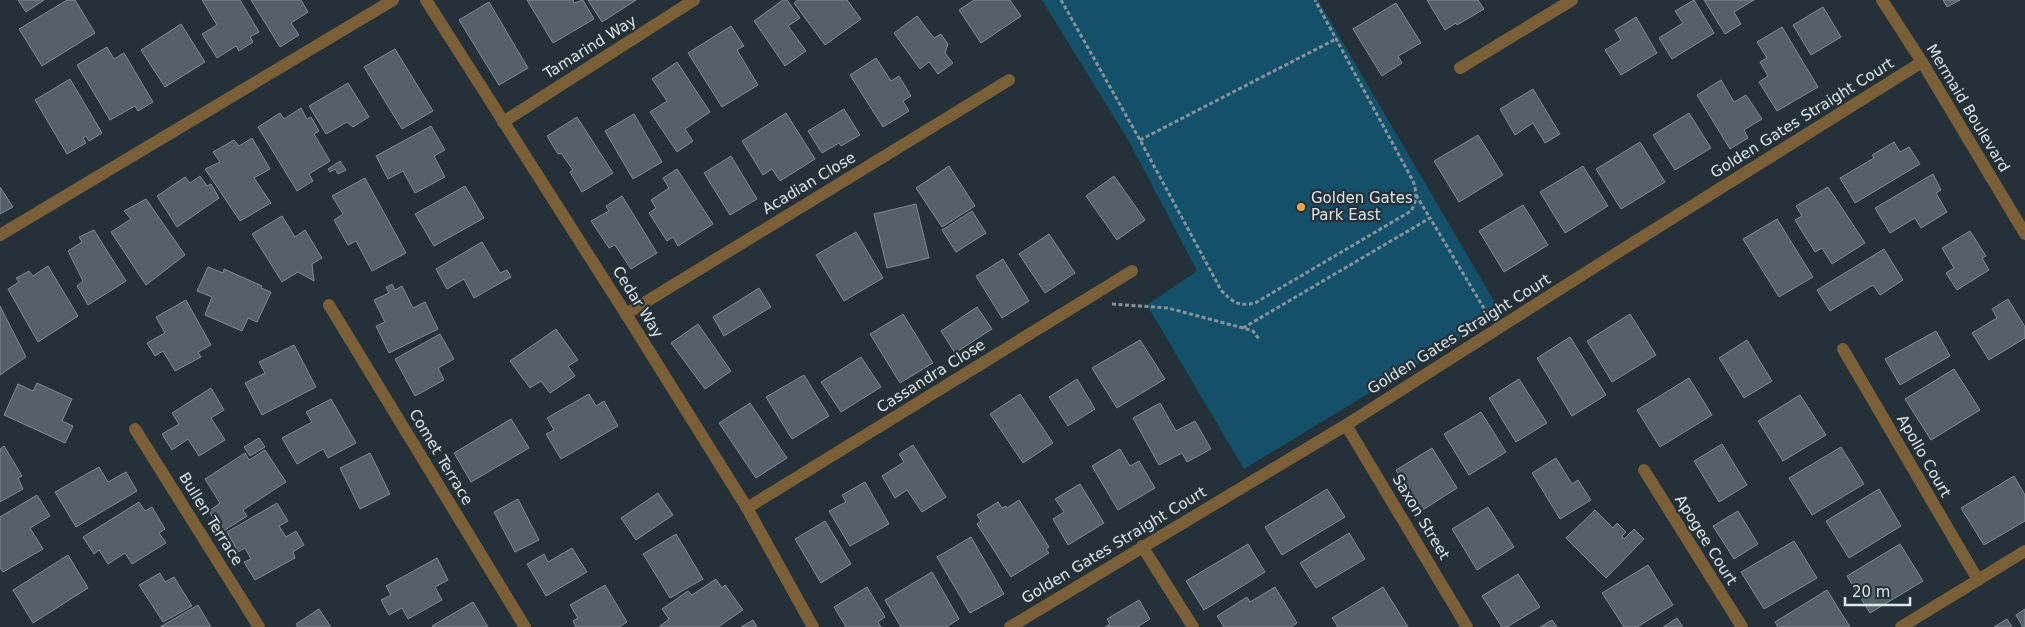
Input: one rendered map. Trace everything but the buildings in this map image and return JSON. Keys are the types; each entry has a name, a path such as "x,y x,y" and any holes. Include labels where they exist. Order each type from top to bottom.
{"street":[{"path":"0,235 393,0"},
{"name":"Cedar Way","path":"426,0 747,508 814,627"},
{"name":"Tamarind Way","path":"503,122 694,0"},
{"path":"1460,68 1572,0"},
{"name":"Mermaid Boulevard","path":"1882,0 1922,62 2025,234"},
{"name":"Golden Gates Straight Court","path":"1010,627 1346,425 1922,62"},
{"name":"Acadian Close","path":"626,314 1009,80"},
{"name":"Cassandra Close","path":"747,508 1132,271"},
{"name":"Comet Terrace","path":"330,304 525,627"},
{"name":"Apollo Court","path":"1843,349 1978,580"},
{"name":"Saxon Street","path":"1346,425 1467,627"},
{"name":"Bullen Terrace","path":"135,428 259,627"},
{"name":"Apogee Court","path":"1644,470 1742,627"},
{"path":"1142,546 1193,627"},
{"path":"1901,627 2025,551"}],"path":[{"path":"1061,0 1140,140 1221,290 1237,304 1246,305 1255,303 1411,211 1416,204 1413,181 1314,0"},
{"path":"1140,140 1336,39"},
{"path":"1416,195 1496,329"},
{"path":"1243,328 1430,218"},
{"path":"1109,304 1168,308 1253,331 1259,338"}],"shaded area":[{"name":"Golden Gates Park East","path":"1042,0 1318,0 1501,313 1244,469 1147,305 1197,271 1130,143"}],"place":[{"name":"Golden Gates Park East","path":"1301,207"}]}
